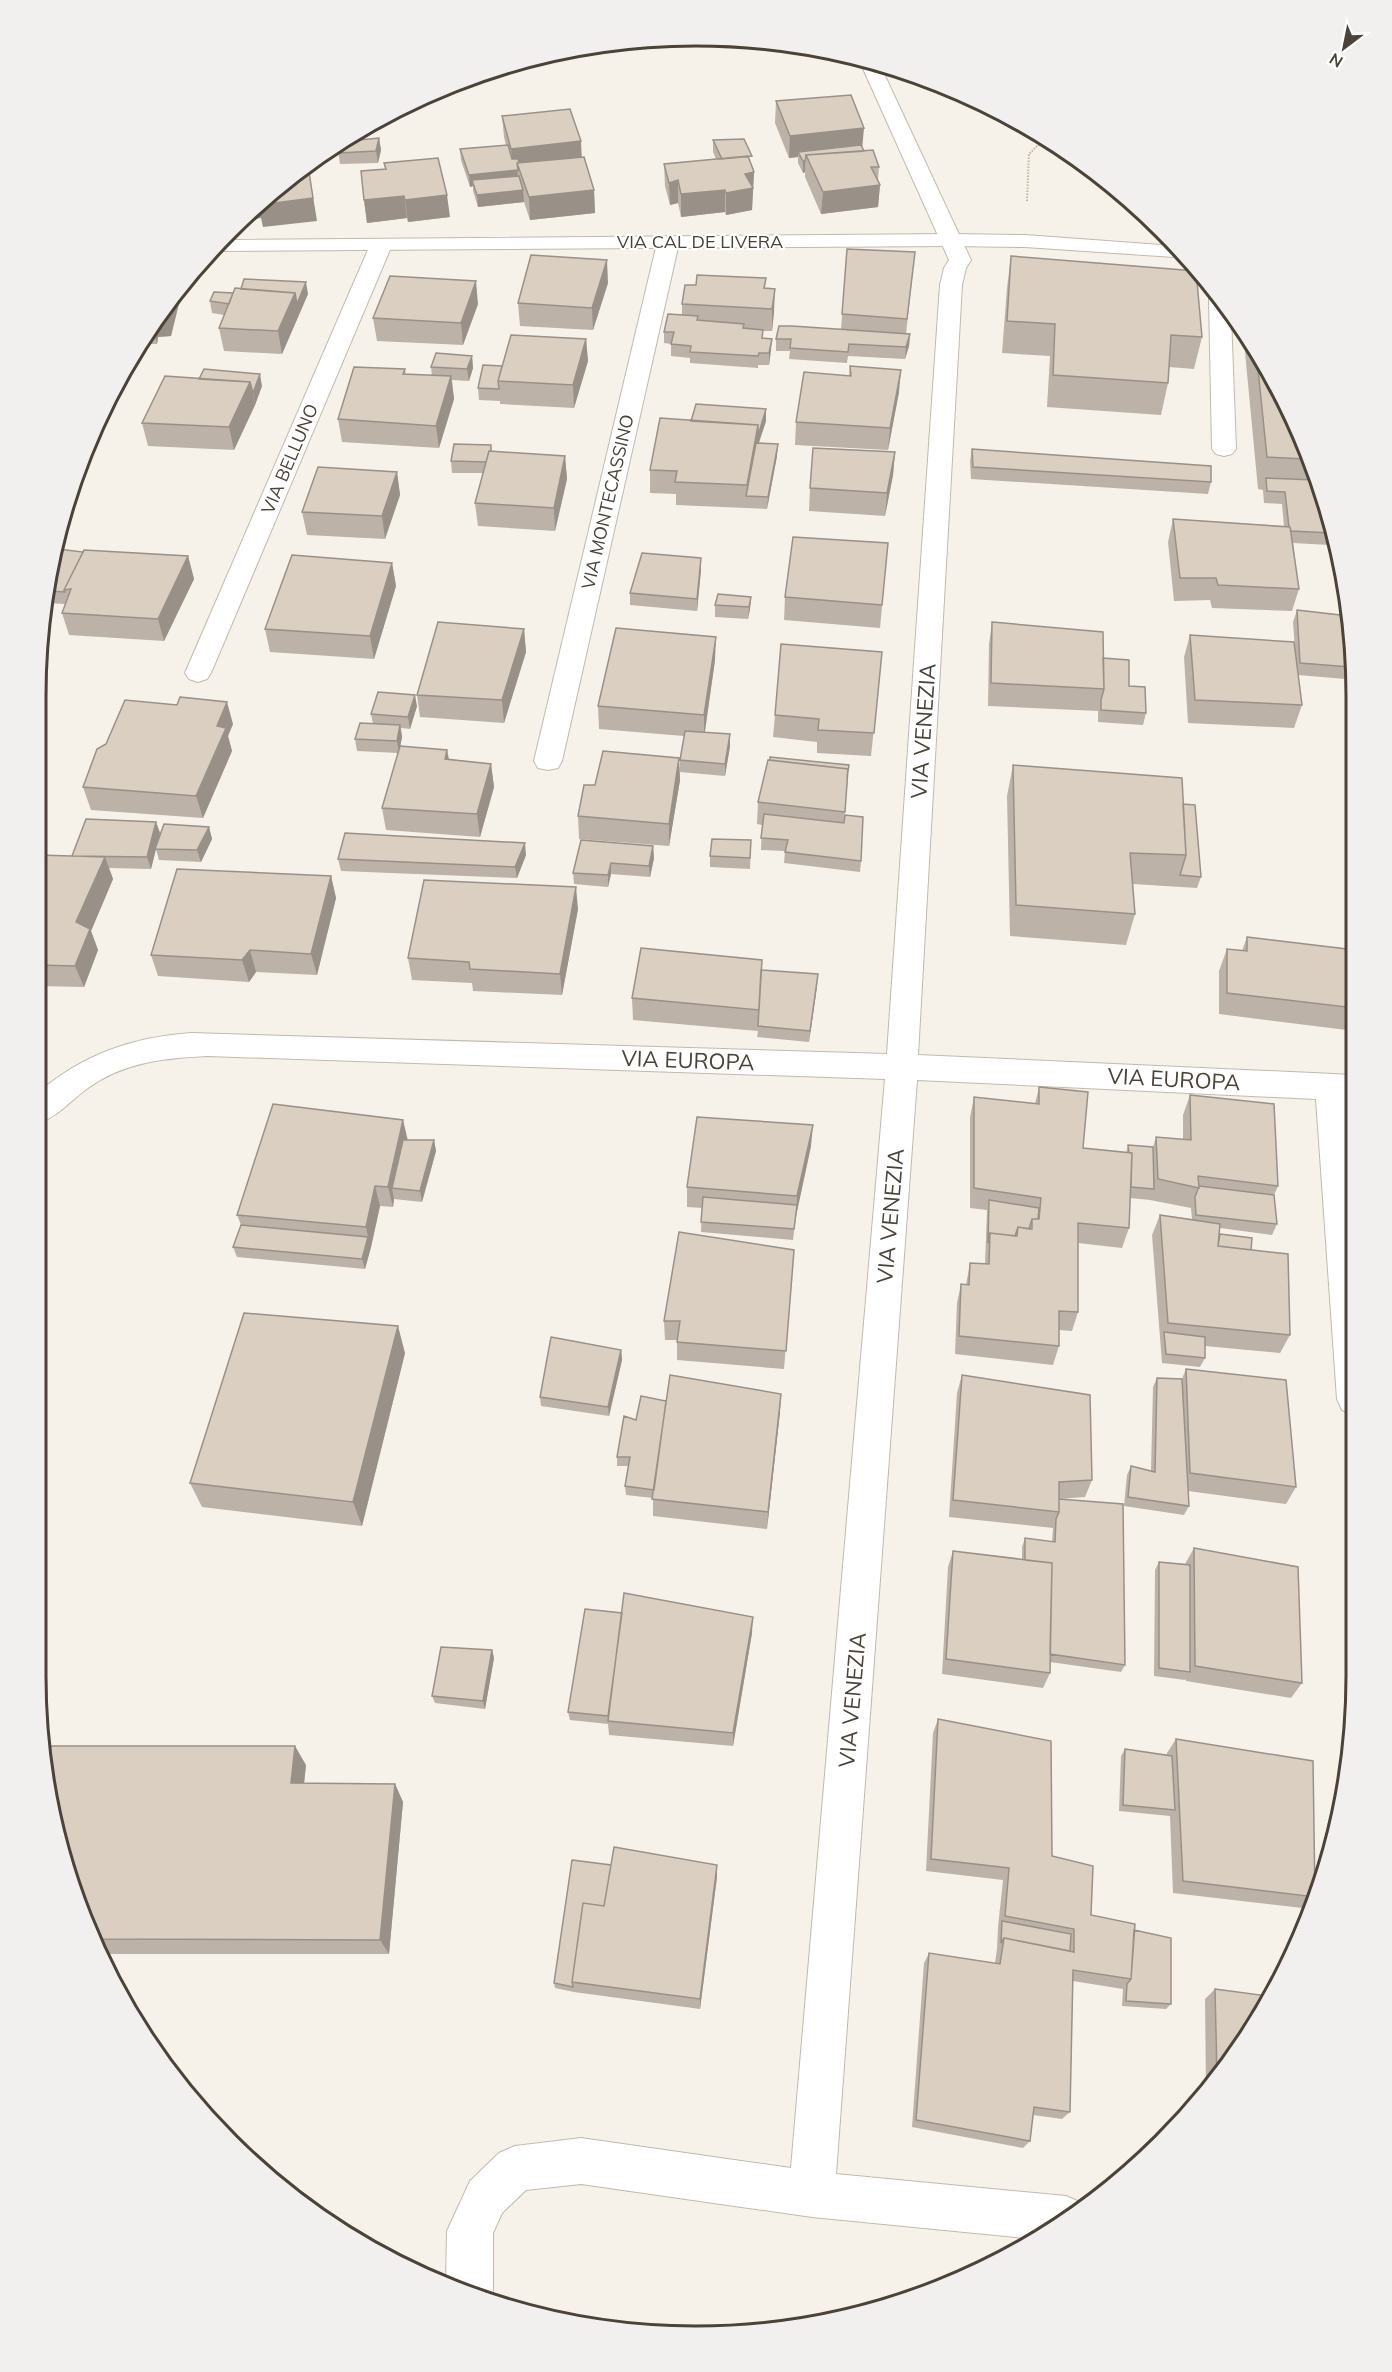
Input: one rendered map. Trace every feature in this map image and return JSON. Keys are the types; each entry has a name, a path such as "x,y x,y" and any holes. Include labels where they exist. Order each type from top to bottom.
{"street":[{"name":"VIA VENEZIA","path":"812,2194 902,1067 951,285 955,268 960,260 874,72"},
{"name":"VIA CAL DE LIVERA","path":"229,246 952,240 1025,241 1169,252"},
{"name":"VIA MONTECASSINO","path":"548,761 668,243"},
{"name":"VIA BELLUNO","path":"198,673 381,245"},
{"path":"1220,314 1224,449"},
{"name":"VIA EUROPA","path":"46,1104 83,1075 127,1055 163,1045 208,1044 902,1067 1343,1087"},
{"path":"1343,1087 1346,1172"},
{"path":"469,2284 470,2231 486,2197 515,2169 581,2161 812,2194 1054,2218"}],"path":[{"path":"1026,209 1029,154 1039,145"}],"building":[{"path":"851,95 864,128 790,136 776,101"},
{"path":"570,109 581,141 511,149 502,116"},
{"path":"379,138 376,151 340,153 362,140"},
{"path":"744,139 752,156 722,159 713,140"},
{"path":"508,145 512,159 518,159 518,170 469,175 460,149"},
{"path":"861,145 864,151 806,155 805,161 798,152"},
{"path":"873,150 879,167 871,167 880,185 823,192 806,155"},
{"path":"748,156 754,172 745,174 753,188 726,193 725,190 681,194 678,180 669,183 664,164"},
{"path":"584,157 594,190 529,197 517,163"},
{"path":"438,158 447,195 405,200 404,196 364,200 361,171 386,169 384,163"},
{"path":"309,175 313,198 274,203"},
{"path":"519,176 523,190 477,195 472,180"},
{"path":"847,249 915,252 907,319 842,314"},
{"path":"531,255 607,260 592,308 518,303"},
{"path":"1011,256 1186,270 1197,284 1202,337 1171,335 1168,383 1053,375 1055,324 1007,321"},
{"path":"697,275 766,278 764,288 775,289 772,309 682,304 685,285 696,285"},
{"path":"390,276 476,281 461,323 373,318"},
{"path":"244,279 306,282 297,304 295,293 241,289"},
{"path":"235,288 295,293 278,331 219,328"},
{"path":"214,292 233,293 229,304 210,301"},
{"path":"668,314 698,316 697,320 744,324 743,328 763,330 762,338 772,339 769,353 759,353 758,356 690,352 691,346 671,344 674,332 664,332"},
{"path":"779,326 910,334 906,347 849,344 848,352 790,348 791,339 776,339"},
{"path":"511,335 586,339 573,385 498,381"},
{"path":"436,353 472,356 467,369 431,367"},
{"path":"483,365 502,366 498,381 499,389 478,388"},
{"path":"850,366 901,370 890,428 796,422 804,372 851,376"},
{"path":"354,367 405,369 403,374 451,376 436,426 338,419"},
{"path":"204,369 260,374 253,393 250,382 199,379"},
{"path":"1258,371 1279,409 1300,459 1267,457"},
{"path":"165,376 250,382 229,427 142,423"},
{"path":"696,404 766,409 758,436 758,425 691,421"},
{"path":"660,418 758,425 747,485 675,482 677,471 650,470"},
{"path":"756,443 778,444 768,497 746,496"},
{"path":"454,444 491,445 491,451 489,451 486,462 451,461"},
{"path":"813,448 895,452 887,493 810,488"},
{"path":"972,449 1211,466 1211,482 973,467"},
{"path":"489,451 565,456 554,508 475,503"},
{"path":"318,467 397,472 382,516 302,512"},
{"path":"1266,478 1308,480 1324,533 1291,531 1285,492 1267,491"},
{"path":"1173,519 1290,527 1299,589 1218,585 1216,578 1180,578"},
{"path":"793,537 888,543 882,605 785,597"},
{"path":"64,550 83,552 64,590 65,592 55,591"},
{"path":"84,550 188,556 158,619 62,613 71,589 64,590"},
{"path":"642,553 701,558 697,599 630,593"},
{"path":"292,555 392,563 370,636 265,629"},
{"path":"718,594 751,597 749,607 715,605"},
{"path":"1297,610 1340,615 1345,667 1300,663"},
{"path":"438,622 524,629 502,700 417,695"},
{"path":"992,622 1103,632 1104,689 991,683"},
{"path":"616,628 716,637 704,715 598,706"},
{"path":"1190,635 1294,642 1302,705 1195,700"},
{"path":"781,644 882,652 874,733 818,730 819,719 775,715"},
{"path":"1103,658 1129,660 1129,686 1145,687 1146,713 1101,710 1104,689"},
{"path":"378,692 415,695 408,717 371,714"},
{"path":"180,697 227,702 217,726 226,728 196,796 83,787 97,749 106,744 125,700 177,705"},
{"path":"360,723 400,725 397,741 355,739"},
{"path":"685,731 730,734 725,764 680,760"},
{"path":"400,746 447,750 445,759 491,764 477,814 382,808"},
{"path":"603,751 679,758 669,824 578,816 584,785 595,785"},
{"path":"770,757 849,765 847,778 848,769 770,760"},
{"path":"768,760 848,769 845,812 758,802"},
{"path":"1013,765 1182,778 1186,855 1130,853 1135,914 1016,905"},
{"path":"1183,804 1195,805 1201,877 1180,875 1186,855"},
{"path":"764,814 844,823 845,815 863,817 861,861 785,852 788,840 761,838"},
{"path":"86,819 156,822 147,857 72,856"},
{"path":"164,824 209,827 197,850 155,849"},
{"path":"345,833 525,843 515,867 338,859"},
{"path":"712,839 751,840 750,858 710,856"},
{"path":"581,840 653,846 649,866 611,863 608,875 573,873"},
{"path":"46,855 105,857 76,922 90,929 75,966 46,965"},
{"path":"177,869 331,876 311,954 250,950 242,960 151,955"},
{"path":"424,880 576,887 560,974 470,969 469,962 408,958"},
{"path":"1247,937 1346,949 1346,1007 1227,993 1227,949 1247,951"},
{"path":"641,948 762,960 759,1010 632,998"},
{"path":"761,970 818,974 810,1031 758,1026"},
{"path":"1039,1087 1088,1092 1083,1148 1132,1153 1129,1228 1078,1223 1078,1312 1059,1311 1059,1346 959,1336 961,1284 969,1285 970,1263 989,1264 990,1233 1017,1236 1018,1227 1032,1229 1032,1219 1039,1219 1041,1198 974,1188 974,1097 1039,1104"},
{"path":"1190,1095 1274,1104 1278,1186 1198,1176 1199,1188 1158,1179 1156,1137 1191,1140"},
{"path":"273,1104 403,1120 388,1187 375,1186 366,1227 237,1215"},
{"path":"697,1117 813,1125 797,1196 687,1187"},
{"path":"403,1140 434,1140 420,1191 392,1188"},
{"path":"1128,1145 1153,1147 1154,1189 1131,1187 1132,1153 1129,1153"},
{"path":"1199,1186 1274,1195 1277,1224 1196,1215 1195,1197"},
{"path":"703,1197 797,1205 794,1229 701,1222"},
{"path":"989,1200 1039,1208 1038,1219 1032,1219 1029,1229 1018,1227 1015,1236 990,1233 988,1243"},
{"path":"1160,1215 1220,1224 1218,1246 1288,1254 1290,1335 1168,1323"},
{"path":"241,1225 368,1237 362,1259 233,1247"},
{"path":"679,1232 794,1250 786,1351 677,1342 680,1321 664,1321"},
{"path":"1220,1234 1252,1238 1251,1250 1218,1246"},
{"path":"244,1313 398,1326 353,1502 190,1483"},
{"path":"1164,1332 1205,1337 1205,1358 1166,1354"},
{"path":"551,1337 621,1350 608,1407 540,1397"},
{"path":"1186,1369 1286,1380 1296,1487 1190,1473"},
{"path":"670,1375 781,1394 768,1512 652,1499"},
{"path":"962,1375 1090,1395 1092,1480 1059,1482 1059,1512 953,1500"},
{"path":"1157,1378 1182,1379 1189,1506 1128,1497 1131,1466 1155,1472"},
{"path":"641,1396 666,1401 654,1490 625,1486 630,1457 617,1457 624,1416 636,1420"},
{"path":"1059,1499 1123,1504 1125,1665 1050,1654 1052,1563 1025,1560 1025,1538 1055,1542"},
{"path":"1194,1548 1298,1567 1302,1683 1195,1666"},
{"path":"953,1551 1052,1563 1050,1673 946,1659"},
{"path":"1159,1562 1190,1565 1190,1672 1159,1668"},
{"path":"624,1593 753,1617 733,1733 608,1721"},
{"path":"585,1609 622,1613 608,1716 568,1712"},
{"path":"441,1647 492,1650 483,1701 432,1696"},
{"path":"938,1719 1051,1741 1052,1856 1093,1866 1091,1915 1135,1924 1131,1979 1073,1970 1070,2112 1034,2107 1030,2141 916,2120 929,1953 1000,1964 1004,1938 1074,1952 1074,1929 1005,1916 1009,1868 931,1859"},
{"path":"1176,1739 1313,1761 1315,1873 1307,1896 1183,1881"},
{"path":"51,1746 295,1746 291,1783 395,1784 380,1940 102,1939 81,1885 69,1844 59,1803"},
{"path":"1125,1749 1172,1756 1175,1810 1123,1805"},
{"path":"614,1847 717,1865 700,1999 572,1982 583,1903 604,1906"},
{"path":"572,1860 611,1865 604,1906 583,1903 573,1987 554,1983"},
{"path":"1002,1921 1071,1934 1070,1951 1004,1938 1001,1943"},
{"path":"1134,1930 1171,1938 1171,2004 1126,2001 1127,1984 1131,1979"},
{"path":"1215,1989 1261,1995 1236,2037 1217,2063"}]}
